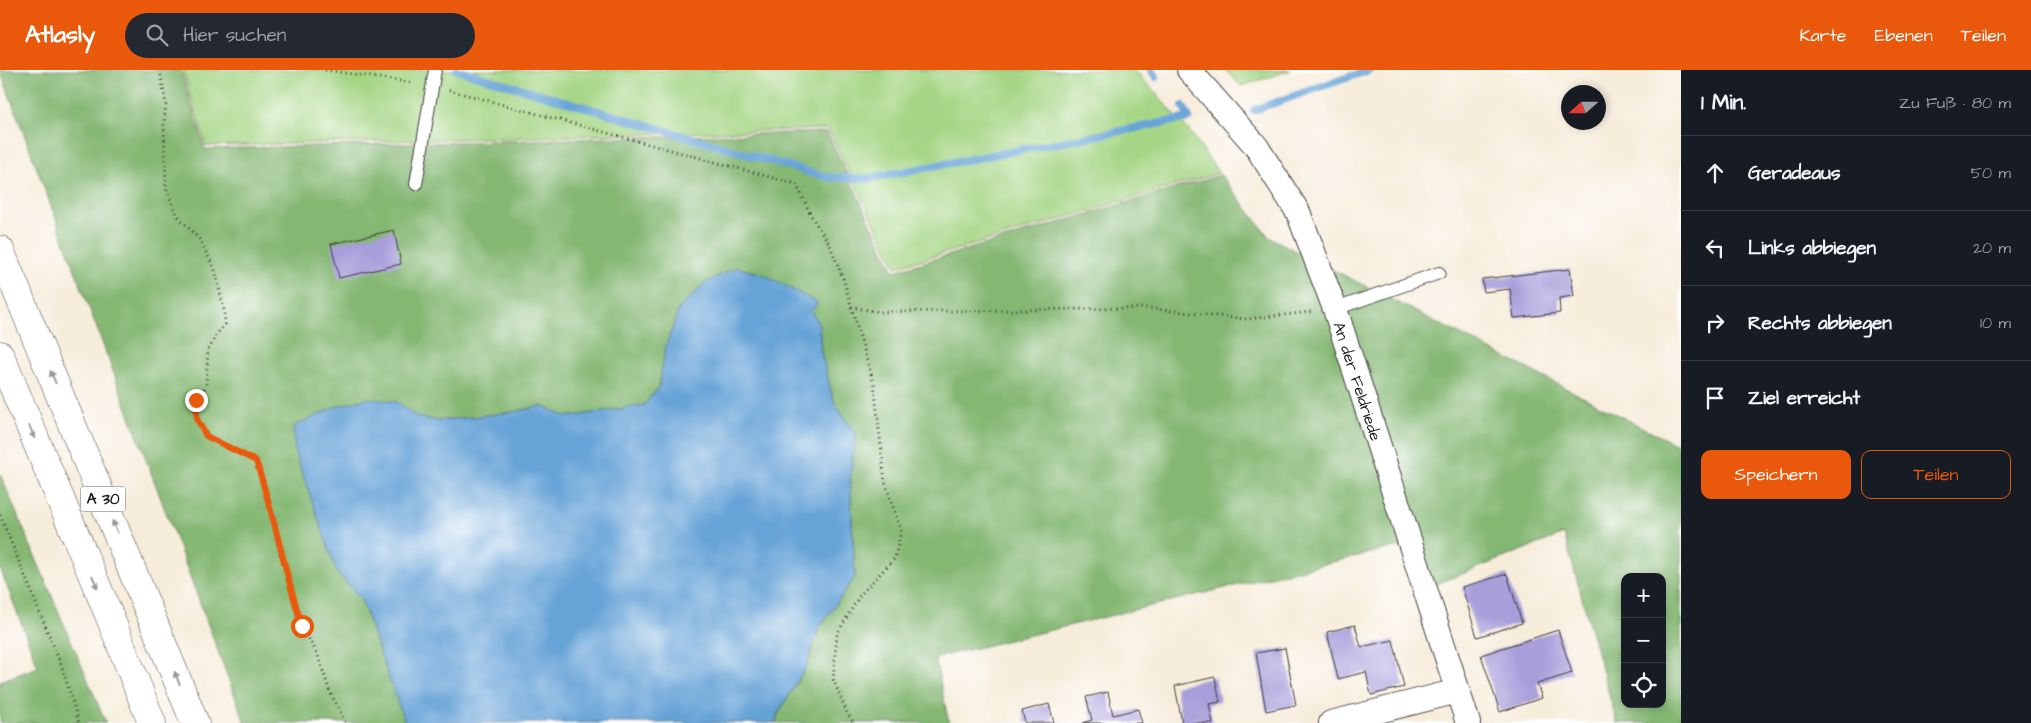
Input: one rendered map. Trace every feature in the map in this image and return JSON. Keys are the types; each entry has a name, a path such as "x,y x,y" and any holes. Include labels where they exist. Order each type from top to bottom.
{"highway":[{"name":"A 30","path":"0,250 195,723"},
{"name":"A 30","path":"0,355 152,723"}],"street":[{"name":"An der Feldriede","path":"1189,70 1256,146 1298,212 1335,309 1468,723"},
{"path":"1331,723 1458,691"}],"lane":[{"path":"416,184 434,70"},
{"path":"1335,309 1439,273"}],"path":[{"path":"160,70 166,104 164,122 166,188 177,215 200,240 215,270 224,310 225,324 208,350 206,386 196,400 197,419 206,436 256,461 271,506 280,549 302,626 317,653 330,692 346,723"},
{"path":"325,70 432,86 796,184 813,219 830,243 843,278 874,384 885,482 901,532 895,558 860,595 837,634 833,679 847,713 854,723"},
{"path":"851,306 880,312 1146,308 1246,319 1335,309"},
{"path":"0,515 62,667 79,723"}],"green space":[{"path":"0,70 181,70 205,149 827,132 894,271 1221,175 1269,237 1681,447 1681,723 1617,723 1564,534 1426,588 1399,546 935,658 949,723 776,723 777,716 807,665 819,628 855,577 850,480 856,435 834,402 821,352 819,324 811,311 817,303 765,275 736,267 665,349 659,387 644,405 567,417 542,406 513,412 438,421 417,417 397,402 295,452 337,572 361,599 405,723 245,723"},
{"path":"183,70 1135,70 1190,132 1219,173 896,267 828,129 206,146"},
{"path":"1225,70 1291,70 1241,86"},
{"path":"0,474 106,723 0,723 0,681 38,667 0,568"}],"water":[{"path":"736,267 765,275 818,303 811,311 819,324 821,352 834,402 856,435 850,480 855,577 819,628 807,665 777,715 776,723 405,723 361,599 337,572 295,452 293,427 335,407 368,398 397,402 417,417 438,421 513,412 542,406 567,417 644,405 659,387 665,349 679,308 705,283"}],"building":[{"path":"394,230 401,264 339,278 331,244"},
{"path":"1570,269 1574,296 1559,298 1560,313 1514,318 1510,289 1484,292 1482,279"},
{"path":"1507,574 1522,623 1477,637 1462,587"},
{"path":"1355,625 1361,647 1393,640 1404,687 1371,695 1366,672 1338,679 1327,632"},
{"path":"1558,630 1572,673 1537,684 1542,698 1500,712 1481,655"},
{"path":"1285,648 1296,705 1266,711 1256,653"},
{"path":"1215,677 1220,702 1209,704 1213,723 1182,723 1175,686"},
{"path":"1108,692 1113,715 1138,709 1142,723 1083,723 1092,720 1086,697"},
{"path":"1049,704 1054,723 1025,723 1022,711"}],"waterway":[{"path":"457,70 826,177 865,179 1189,118 1183,106"},
{"path":"1151,70 1156,77"},
{"path":"1254,110 1369,70"}],"route":[{"path":"196,400 197,419 206,436 256,461 271,506 280,549 302,626"}]}
